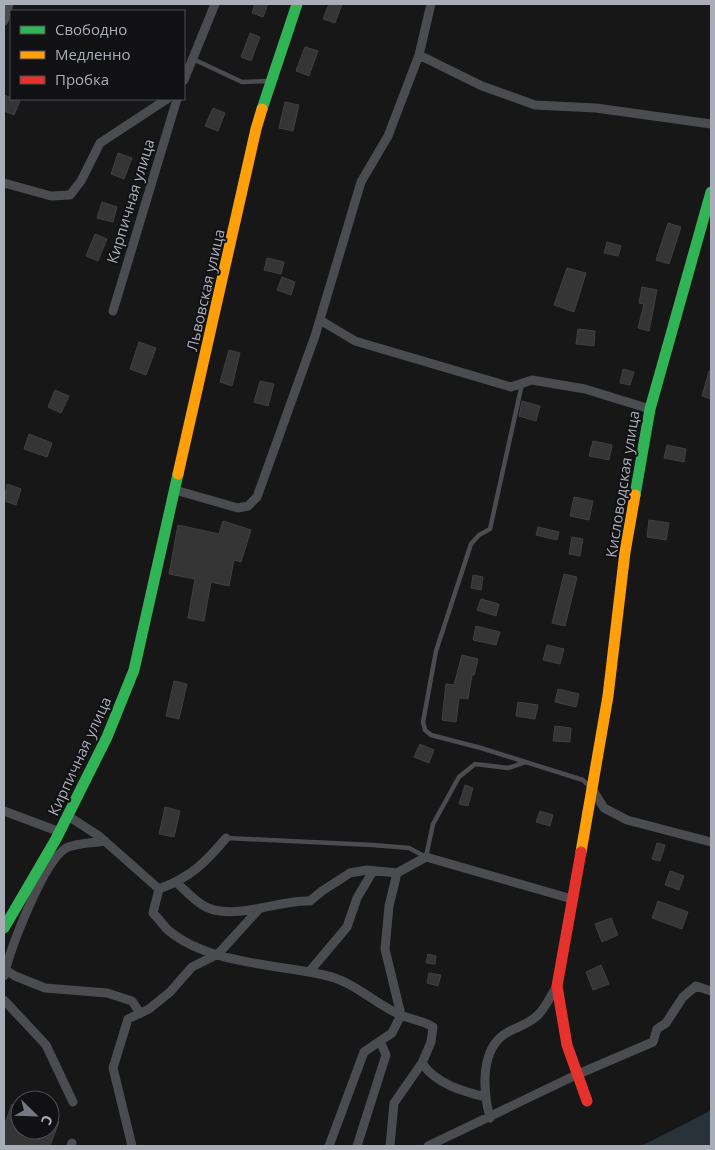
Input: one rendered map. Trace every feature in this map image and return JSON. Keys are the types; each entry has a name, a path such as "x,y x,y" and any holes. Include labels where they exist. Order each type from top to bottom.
{"street":[{"path":"4,21 9,4"},
{"path":"185,78 214,4"},
{"name":"Львовская улица","path":"153,586 256,129 270,81 297,4"},
{"path":"175,490 238,508 248,506 257,497 320,320 361,182 388,136 418,55 431,4"},
{"path":"418,55 482,86 535,105 596,108 711,124"},
{"path":"4,183 51,196 70,195 81,181 100,143 164,100"},
{"name":"Кирпичная улица","path":"113,311 176,100"},
{"name":"Кисловодская улица","path":"586,1101 567,1045 557,986 616,643 625,552 650,408 711,192"},
{"path":"320,320 355,341 511,387 532,380 585,389 650,408"},
{"name":"Кирпичная улица","path":"4,928 60,832 107,736 134,670 153,586"},
{"path":"590,787 604,808 627,820 711,842"},
{"path":"4,811 60,832"},
{"path":"68,816 104,841 159,889"},
{"path":"159,889 177,883 197,870 226,838"},
{"path":"104,841 67,848 50,865 23,919 4,972 45,988 107,993 132,1000 140,1013"},
{"path":"177,883 194,899 214,910 260,908 292,900 310,901 322,890 350,873 367,870 397,873 426,857 572,899"},
{"path":"309,972 347,927 357,898 373,872"},
{"path":"329,1146 364,1052 392,1033 400,1015 385,949 389,906 397,873"},
{"path":"159,889 153,913 167,930 189,944 218,954 263,965 326,975 364,992 400,1015 424,1021 432,1027 431,1042 422,1063 394,1103 390,1146"},
{"path":"132,1146 113,1068 128,1019 170,992 192,967 218,954 260,908"},
{"path":"490,1118 485,1097 486,1070 492,1050 506,1033 524,1026 539,1014 557,986"},
{"path":"428,1146 490,1118 576,1075 653,1042 657,1029 666,1023 682,997 696,986 711,991"},
{"path":"4,1000 46,1045 73,1102"},
{"path":"357,1146 386,1055 380,1042"},
{"path":"422,1063 428,1073 456,1089 485,1097"}],"lane":[{"path":"193,59 242,82 270,81"},
{"path":"522,383 490,529 479,535 471,544 436,651 424,722 425,730 431,735 583,780 590,787"},
{"path":"226,838 409,848 426,857 433,824 458,777 475,764 508,768 527,762"}],"shaded area":[{"path":"711,1110 711,1146 641,1146 706,1113"}],"building":[{"path":"255,4 268,4 263,17 252,13"},
{"path":"329,4 342,4 335,23 323,19"},
{"path":"250,33 260,37 251,61 241,57"},
{"path":"305,47 318,51 309,76 296,71"},
{"path":"4,95 10,97 10,100 20,101 14,115 4,111"},
{"path":"285,102 299,105 293,131 279,128"},
{"path":"213,108 225,113 218,131 205,126"},
{"path":"118,153 132,158 124,179 111,174"},
{"path":"102,202 117,207 113,222 97,218"},
{"path":"668,223 681,227 669,264 656,260"},
{"path":"95,234 107,239 98,261 86,256"},
{"path":"607,242 621,246 618,256 604,253"},
{"path":"267,258 284,262 281,274 264,270"},
{"path":"567,268 586,273 574,312 554,305"},
{"path":"282,277 295,282 291,295 277,290"},
{"path":"642,287 657,290 649,331 638,328 644,304 639,303"},
{"path":"578,329 595,331 594,346 576,344"},
{"path":"139,342 156,348 146,375 130,369"},
{"path":"229,350 240,353 232,386 220,382"},
{"path":"623,369 634,372 630,385 620,383"},
{"path":"709,371 711,371 711,399 702,396"},
{"path":"260,381 274,384 268,406 254,402"},
{"path":"55,390 69,396 61,413 48,407"},
{"path":"522,401 540,406 536,421 519,416"},
{"path":"29,434 52,443 47,457 24,449"},
{"path":"593,441 612,445 609,460 589,456"},
{"path":"667,445 686,449 684,462 664,458"},
{"path":"7,484 21,489 16,505 4,501"},
{"path":"574,497 593,501 589,520 570,516"},
{"path":"649,520 669,523 666,540 647,537"},
{"path":"223,521 251,530 241,562 234,560 229,586 211,582 204,621 188,618 195,579 169,574 178,525 219,534"},
{"path":"538,527 559,532 557,540 536,535"},
{"path":"572,537 583,539 580,556 569,554"},
{"path":"564,574 577,577 565,626 552,623"},
{"path":"473,575 483,577 481,590 471,588"},
{"path":"481,599 499,604 496,616 477,610"},
{"path":"476,626 500,632 496,645 473,640"},
{"path":"547,645 564,649 560,664 543,660"},
{"path":"462,655 478,659 474,675 472,675 468,699 459,698 456,722 442,720 446,684 454,685"},
{"path":"174,681 187,684 179,719 166,716"},
{"path":"558,689 579,694 576,707 555,702"},
{"path":"518,702 538,705 535,719 516,716"},
{"path":"555,726 571,728 570,742 553,741"},
{"path":"420,744 434,750 429,763 414,757"},
{"path":"465,785 473,788 468,806 459,804"},
{"path":"165,807 180,811 174,837 159,834"},
{"path":"540,811 553,815 550,826 536,822"},
{"path":"657,843 665,845 660,861 652,859"},
{"path":"670,871 684,876 679,890 665,885"},
{"path":"658,901 688,912 682,929 652,918"},
{"path":"611,918 618,935 602,942 595,924"},
{"path":"428,954 436,956 435,964 426,963"},
{"path":"601,965 609,984 593,990 586,972"},
{"path":"429,973 441,975 438,986 427,983"},
{"path":"10,1110 10,1140 52,1140 50,1146 4,1146 4,1126"}],"traffic: fast":[{"path":"262,109 297,4"},
{"path":"635,495 650,409 711,192"},
{"path":"4,928 56,839 107,737 134,670 178,474"}],"traffic: slow":[{"path":"178,474 262,109"},
{"path":"581,852 608,696 625,552 635,495"}],"traffic: jam":[{"path":"581,852 557,986 567,1045 587,1101"}]}
